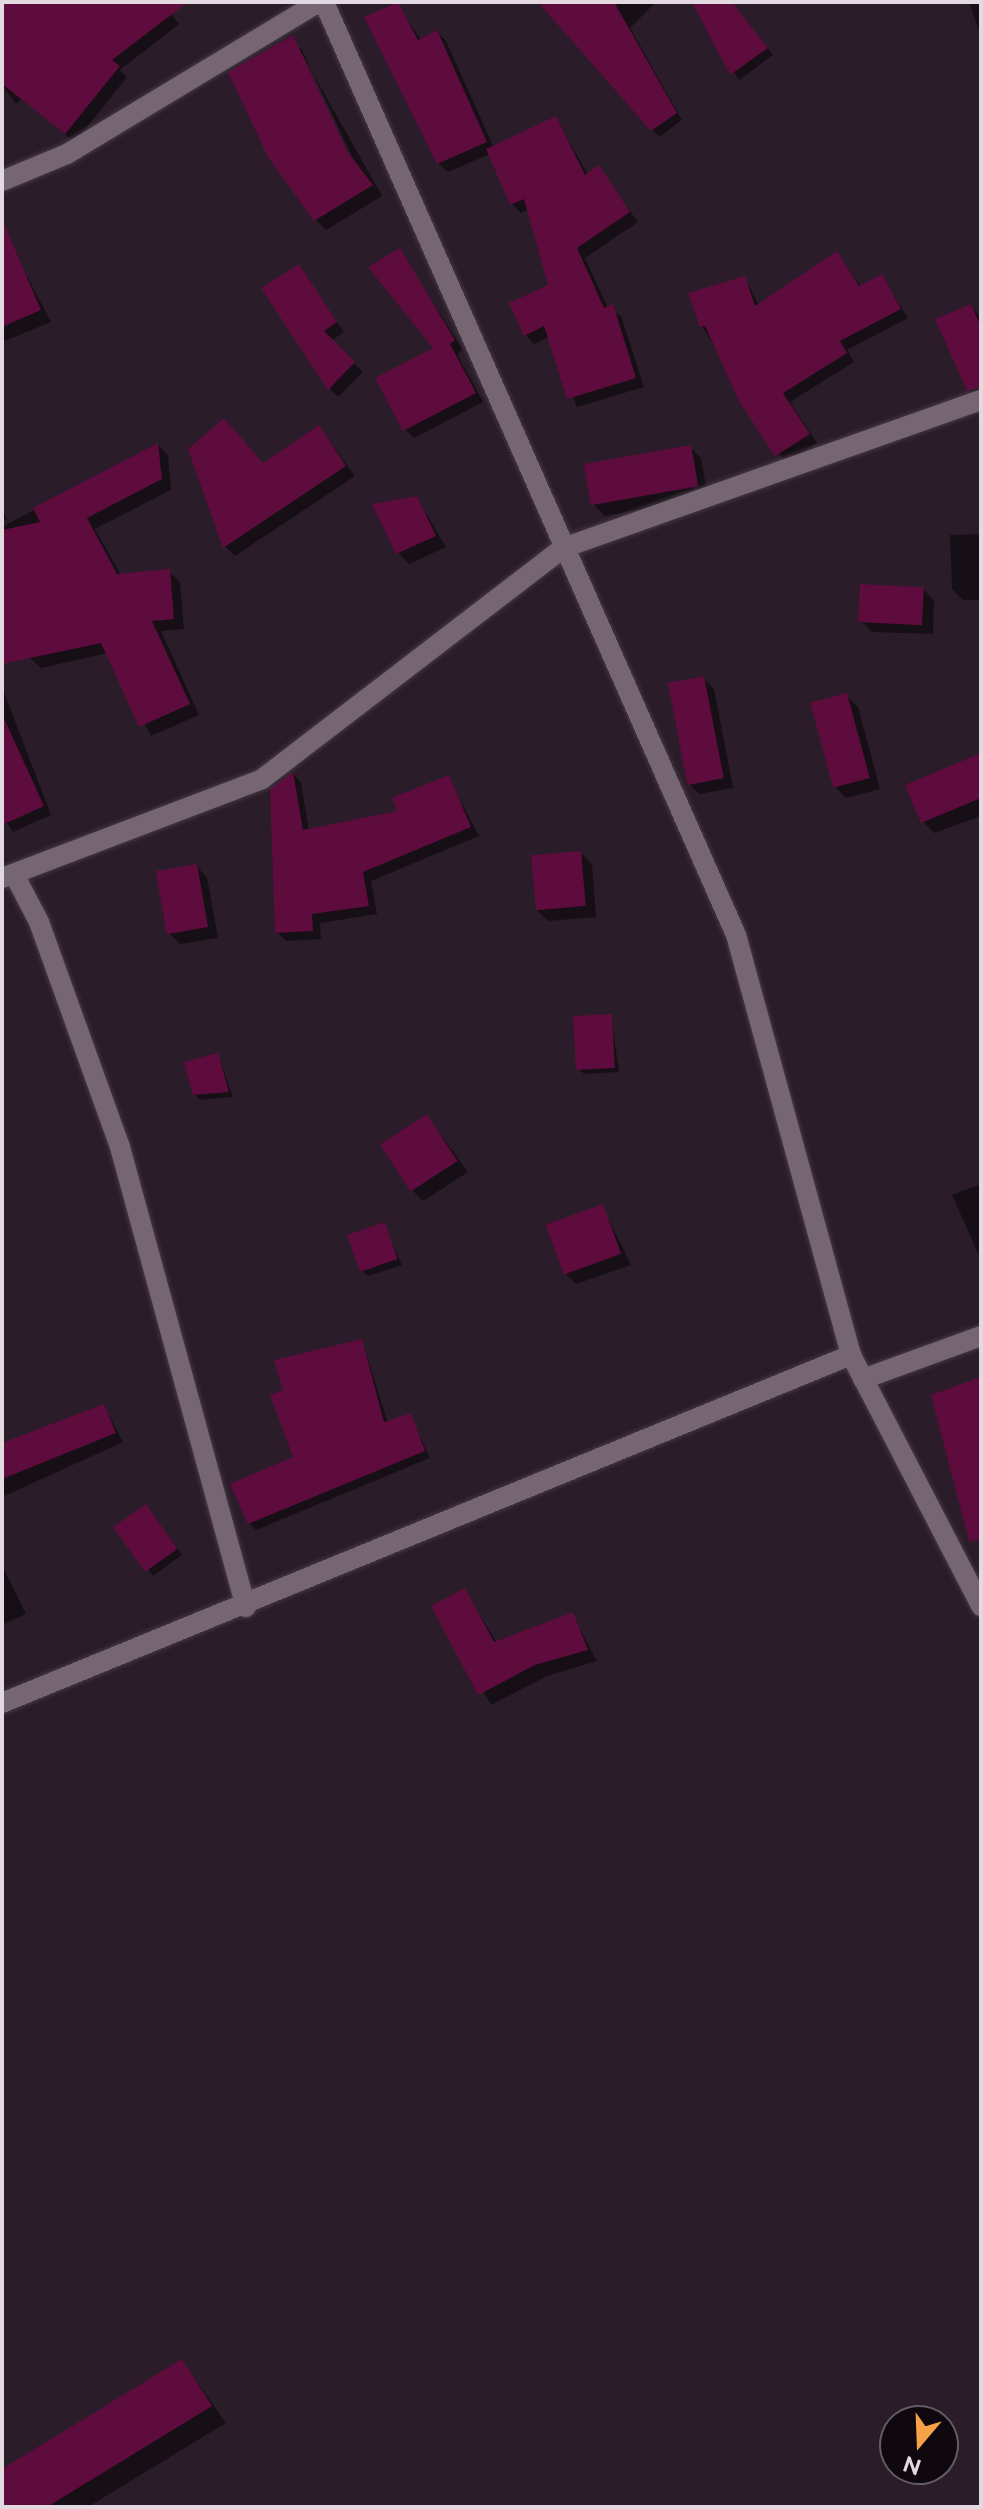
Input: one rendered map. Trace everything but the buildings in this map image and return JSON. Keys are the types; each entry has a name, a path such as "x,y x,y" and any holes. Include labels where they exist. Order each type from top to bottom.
{"street":[{"path":"2,181 67,154 321,2 736,935 851,1355 981,1606"},
{"path":"246,1607 120,1147 39,922 8,876 262,779 563,548 981,400"},
{"path":"863,1379 981,1336"},
{"path":"2,1703 246,1607 851,1355"}]}
